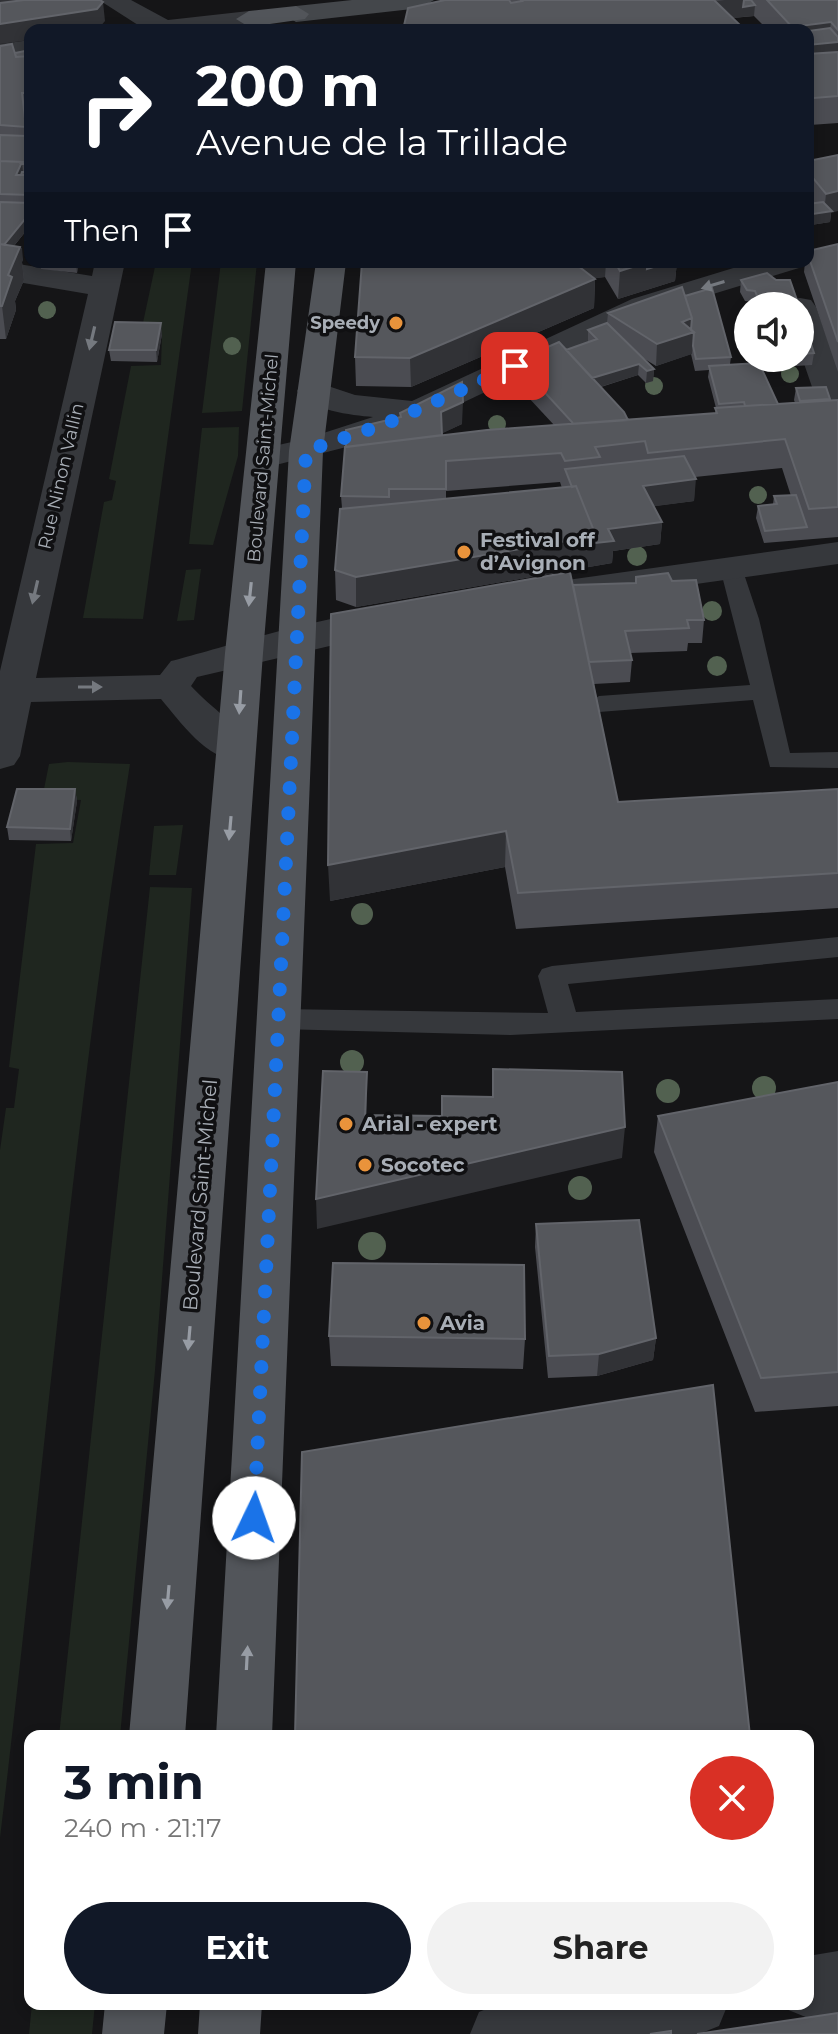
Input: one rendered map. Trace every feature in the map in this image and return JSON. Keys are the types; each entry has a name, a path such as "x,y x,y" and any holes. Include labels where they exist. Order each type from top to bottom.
{"main road":[{"path":"250,12 296,15 421,0"},
{"path":"364,24 434,0"},
{"name":"Boulevard Saint-Michel","path":"157,1730 244,653 280,268"},
{"path":"244,1730 306,451 330,268"},
{"path":"133,2034 135,2010"},
{"path":"229,2034 231,2010"}],"street":[{"path":"112,0 150,24"},
{"path":"185,24 250,12"},
{"path":"0,52 24,49"},
{"path":"264,458 306,451 385,424 629,311 767,268"},
{"path":"788,268 796,292"},
{"path":"0,270 107,274"},
{"name":"Rue Ninon Vallin","path":"0,756 6,693 107,274"},
{"path":"814,345 838,413"},
{"path":"313,391 350,405 419,408"},
{"path":"528,597 838,553"},
{"path":"171,687 184,669 419,615"},
{"path":"6,693 171,687"},
{"path":"171,687 199,719 236,750"},
{"path":"814,1986 838,1982"},
{"path":"501,2034 658,2010"}],"lane":[{"path":"731,568 747,619 779,761 838,760"},
{"path":"599,704 763,692"},
{"path":"565,1022 552,976 838,947"},
{"path":"279,1019 511,1025 838,1009"}],"shaded area":[{"path":"155,268 191,268 143,619 83,618 104,502 112,500 116,481 109,479 131,366 161,365 162,334 141,332"},
{"path":"220,268 256,268 242,411 202,413"},
{"path":"239,427 238,456 213,545 189,544 202,428"},
{"path":"201,569 194,620 177,621 186,570"},
{"path":"49,764 130,764 75,1166 0,1838 0,1150 6,1108 14,1108 19,1069 9,1067 36,844 73,843 81,800 42,799"},
{"path":"183,825 176,875 149,875 154,826"},
{"path":"150,887 192,888 155,1370 121,1730 60,1730"},
{"path":"31,2010 94,2010 92,2034 29,2034"}],"building":[{"path":"24,0 103,2 97,9 0,24 0,3"},
{"path":"445,0 509,0 511,3 521,0 714,0 739,24 404,24 408,8"},
{"path":"744,0 751,0 755,5 743,7"},
{"path":"767,0 838,0 838,30 831,22 789,24"},
{"path":"830,28 838,37 838,42 814,44 814,30"},
{"path":"12,44 16,57 24,56 24,127 0,125 0,46"},
{"path":"838,52 838,96 814,98 814,54"},
{"path":"0,135 24,136 24,163 0,161"},
{"path":"838,155 838,191 826,194 814,179 814,160"},
{"path":"0,161 22,162 16,175 24,175 24,195 0,194"},
{"path":"0,202 24,203 24,220 4,245 0,244"},
{"path":"823,202 832,211 814,214 814,203"},
{"path":"0,244 20,247 8,275 12,277 2,306 0,306"},
{"path":"838,244 838,342 812,268 814,250"},
{"path":"362,268 581,268 595,279 410,358 355,357"},
{"path":"767,273 776,280 790,280 794,292 755,292 747,290 741,280"},
{"path":"682,287 692,318 682,322 694,332 657,344 608,313"},
{"path":"712,288 731,357 696,359 692,318 685,296"},
{"path":"115,322 161,323 156,350 109,350"},
{"path":"607,323 654,369 647,371 639,364 592,378 566,350 597,339 588,330"},
{"path":"559,342 628,420 573,424 516,361"},
{"path":"734,364 734,372 763,372 778,404 719,404 709,366"},
{"path":"462,382 463,402 441,412 442,435 346,447 346,430 401,417 400,413"},
{"path":"826,387 830,399 800,401 796,388"},
{"path":"838,400 838,507 809,509 785,439 648,453 645,441 595,447 600,457 565,461 561,453 446,461 446,489 389,489 389,497 341,496 345,447 487,430 717,413 715,408"},
{"path":"684,456 696,479 643,486 662,522 608,529 614,541 596,543 576,486 572,487 565,469"},
{"path":"576,486 596,536 356,577 335,570 340,509"},
{"path":"796,495 807,527 765,531 758,506 777,504 774,496"},
{"path":"570,572 618,802 838,789 838,873 518,893 506,831 328,865 331,614"},
{"path":"668,573 672,581 696,580 704,620 687,620 689,628 625,631 632,660 589,662 573,585 636,583 636,577"},
{"path":"17,789 75,789 70,829 7,827"},
{"path":"493,1069 622,1072 625,1127 316,1199 323,1071 367,1072 365,1115 442,1116 442,1096 493,1097"},
{"path":"838,1082 838,1372 761,1378 658,1116"},
{"path":"639,1220 656,1338 599,1354 549,1356 536,1224"},
{"path":"333,1263 524,1265 525,1339 329,1336"},
{"path":"713,1385 749,1730 295,1730 302,1452"},
{"path":"838,2013 838,2034 697,2034"}],"place":[{"name":"Speedy","path":"396,323"},
{"name":"Festival off d’Avignon","path":"464,552"},
{"name":"Arial - expert","path":"346,1124"},
{"name":"Socotec","path":"365,1165"},
{"name":"Avia","path":"424,1323"}],"route":[{"path":"254,1518 306,451 385,424 515,366"}]}
